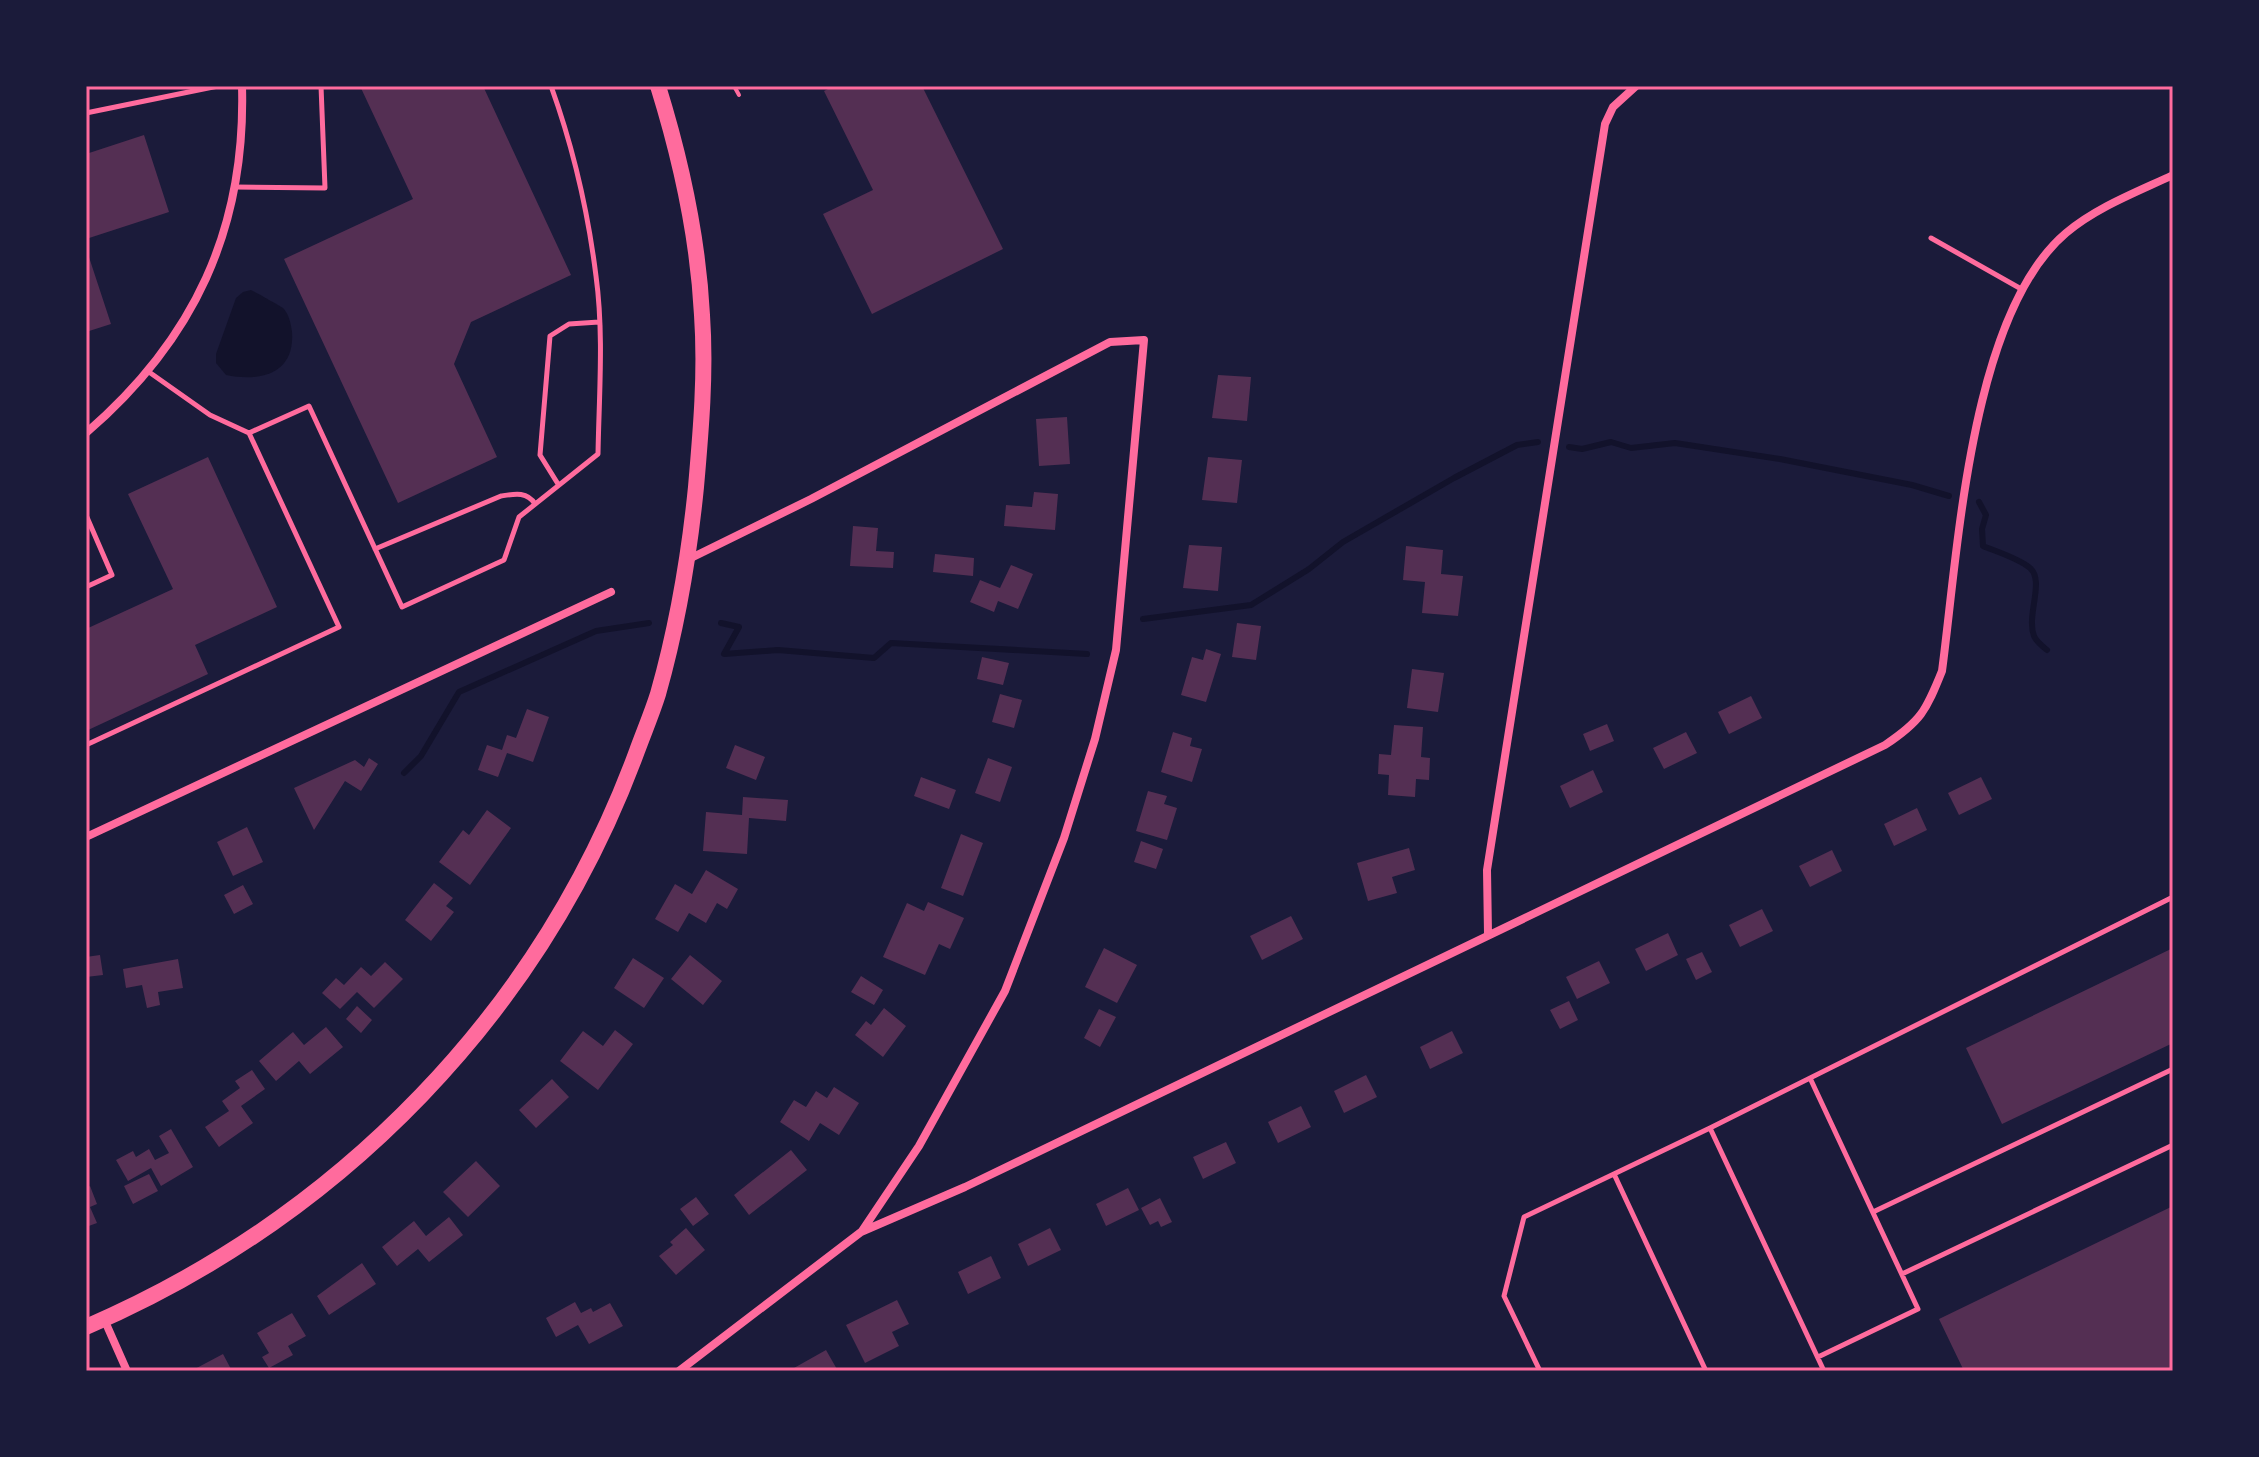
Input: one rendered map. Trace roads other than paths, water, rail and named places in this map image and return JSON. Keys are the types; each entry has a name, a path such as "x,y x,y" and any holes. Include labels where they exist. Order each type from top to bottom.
{"main road":[{"path":"86,1327 209,1264 274,1222 387,1130 481,1028 555,924 618,803 658,695 689,559 703,411 702,314 691,219 658,86"}],"street":[{"path":"86,433 149,372 182,325 219,251 235,187 242,86"},
{"path":"1488,934 1487,870 1605,124 1613,107 1636,86"},
{"path":"679,1371 861,1232 965,1187 1885,745 1914,726 1931,699 1942,671 1971,449 1992,361 2023,290 2039,262 2065,234 2095,213 2173,175"},
{"path":"689,559 811,499 1110,342 1144,340 1116,650 1095,739 1064,838 1005,991 919,1146 861,1232"},
{"path":"86,837 611,592"},
{"path":"104,1319 127,1371"}],"lane":[{"path":"86,113 218,86"},
{"path":"235,187 325,188 321,86"},
{"path":"249,433 309,406 402,607 504,560 519,517 598,454 599,322 596,278 584,208 564,124 551,86"},
{"path":"1931,238 2023,290"},
{"path":"558,484 540,455 550,336 569,324 599,322"},
{"path":"86,745 339,627 249,433 210,415 149,372"},
{"path":"375,549 501,496 519,493 535,504"},
{"path":"86,516 112,575 86,587"},
{"path":"1540,1371 1504,1296 1524,1217 1710,1128 2173,897"},
{"path":"1873,1212 2173,1069"},
{"path":"1810,1078 1918,1309 1818,1357"},
{"path":"1710,1128 1824,1371"},
{"path":"1902,1274 2173,1145"},
{"path":"1614,1174 1706,1371"}],"waterway":[{"path":"1143,619 1251,605 1309,569 1343,542 1454,478 1517,445 1538,442"},
{"path":"1569,447 1582,449 1611,442 1631,448 1675,443 1780,459 1912,485 1949,496"},
{"path":"1979,502 1986,515 1982,529 1983,546 2020,561 2034,574 2036,590 2032,628 2035,638 2047,650"},
{"path":"404,773 421,756 459,692 596,631 649,623"},
{"path":"721,623 739,627 724,654 778,650 874,658 891,643 1087,654"}]}
